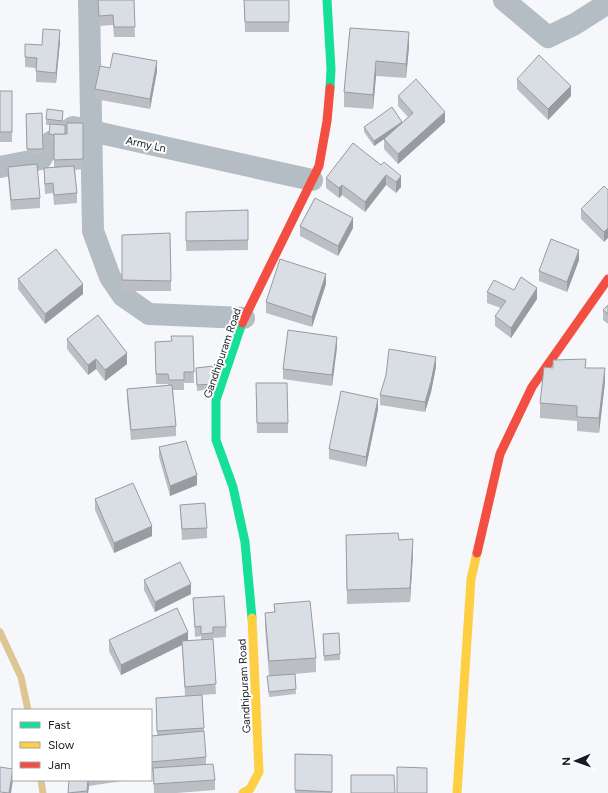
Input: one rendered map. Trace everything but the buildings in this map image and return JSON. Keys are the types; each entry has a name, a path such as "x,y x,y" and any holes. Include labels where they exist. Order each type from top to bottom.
{"street":[{"path":"89,0 90,132 93,231 110,277 123,296 148,314 244,318"},
{"name":"Gandhipuram Road","path":"243,793 250,789 259,772 254,643 245,542 233,487 216,440 216,400 244,318 319,166 327,121 332,69 327,0"},
{"path":"504,0 548,37 576,24 605,2"},
{"name":"Army Ln","path":"0,167 42,159 51,142 66,142 66,132 74,127 90,132 312,180"},
{"path":"457,793 472,579 500,454 532,387 608,279"}],"waterway":[{"path":"0,632 21,677 28,709"},
{"path":"41,781 43,793"}],"traffic: fast":[{"path":"327,0 331,69 330,88"},
{"path":"242,323 216,400 216,440 233,487 245,542 252,618"}],"traffic: slow":[{"path":"457,793 471,579 477,553"},
{"path":"243,793 250,789 259,772 252,618"}],"traffic: jam":[{"path":"242,323 319,166 327,121 330,88"},
{"path":"477,553 500,454 532,387 608,279"}]}
